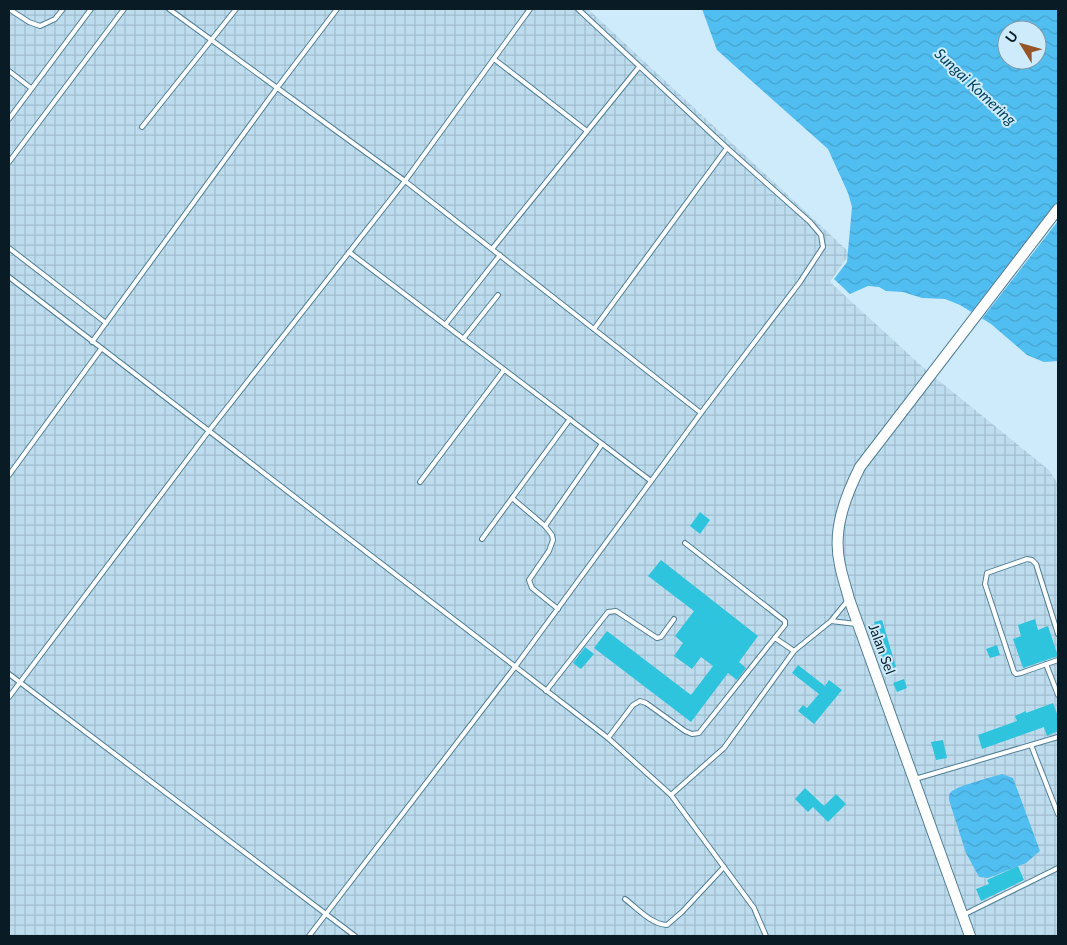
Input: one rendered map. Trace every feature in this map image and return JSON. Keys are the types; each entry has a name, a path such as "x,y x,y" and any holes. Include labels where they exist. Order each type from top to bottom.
{"street":[{"name":"Jalan Sel","path":"970,936 849,598 839,563 840,516 848,491 860,467 1058,209"}],"lane":[{"path":"9,9 29,22 40,26 55,19 63,9"},
{"path":"9,119 91,9"},
{"path":"9,162 124,9"},
{"path":"169,9 405,180 701,413"},
{"path":"142,127 236,9"},
{"path":"92,342 277,88 337,9"},
{"path":"9,697 208,432 405,180 530,9"},
{"path":"309,936 515,667 701,413 800,282 823,247 821,235 810,222 727,148 578,9"},
{"path":"494,59 587,131"},
{"path":"492,249 639,67"},
{"path":"9,71 31,88"},
{"path":"594,329 727,148"},
{"path":"9,248 106,323"},
{"path":"349,252 651,481"},
{"path":"445,325 500,255"},
{"path":"9,277 608,738 672,795 754,908 766,936"},
{"path":"463,339 498,295"},
{"path":"9,475 101,348"},
{"path":"420,482 504,370"},
{"path":"482,539 570,419"},
{"path":"545,526 602,444"},
{"path":"512,498 545,526 552,535 552,546 529,580 532,588 558,608"},
{"path":"608,738 633,705 640,701 646,703 685,732 699,733 785,625 785,621 685,543"},
{"path":"1058,634 1036,564 1032,560 1026,559 987,573 985,584 1012,669 1016,674 1058,660"},
{"path":"672,795 724,748 794,651 831,621 849,598"},
{"path":"546,691 608,612 616,612 657,638 661,637 674,619"},
{"path":"831,621 858,624"},
{"path":"775,638 794,651"},
{"path":"1046,664 1058,695"},
{"path":"9,674 356,936"},
{"path":"915,779 1058,737"},
{"path":"1031,745 1058,814"},
{"path":"625,899 660,925 667,925 682,912 724,867"},
{"path":"963,915 1058,868"}],"shaded area":[{"path":"9,9 588,9 850,253 830,282 927,371 1049,470 1058,484 1058,936 9,936"}],"water":[{"name":"Sungai Komering","path":"702,9 1058,9 1058,361 1044,362 1027,355 991,324 960,305 945,299 922,298 903,292 886,291 879,287 868,286 850,294 834,279 847,262 852,207 848,193 828,149 717,50"},
{"path":"1002,774 1013,778 1040,851 1026,863 988,878 979,877 966,853 949,795 960,787"}],"pier":[{"path":"1058,202 1058,221 981,320 970,314"}],"building":[{"path":"700,512 710,520 700,534 690,526"},
{"path":"661,560 758,636 739,662 746,668 737,680 728,673 691,722 594,648 607,631 691,695 713,666 701,657 692,669 674,656 683,643 675,636 694,611 648,576"},
{"path":"1035,619 1038,630 1048,626 1058,656 1023,668 1013,639 1021,636 1018,625"},
{"path":"882,620 896,667 886,670 875,635 877,634 874,622"},
{"path":"997,645 1000,655 990,658 986,649"},
{"path":"585,647 594,654 581,669 573,663"},
{"path":"798,665 825,686 829,680 842,690 814,724 798,711 803,705 807,708 819,694 792,673"},
{"path":"904,679 907,688 897,692 893,683"},
{"path":"1053,703 1058,716 1058,731 1047,736 1044,727 982,749 978,735 1017,721 1015,716 1026,711 1026,713"},
{"path":"943,740 947,758 936,760 931,742"},
{"path":"805,788 824,806 836,794 846,804 828,822 813,807 808,812 795,799"},
{"path":"1018,866 1024,880 981,901 976,889 989,884 987,880"}]}
